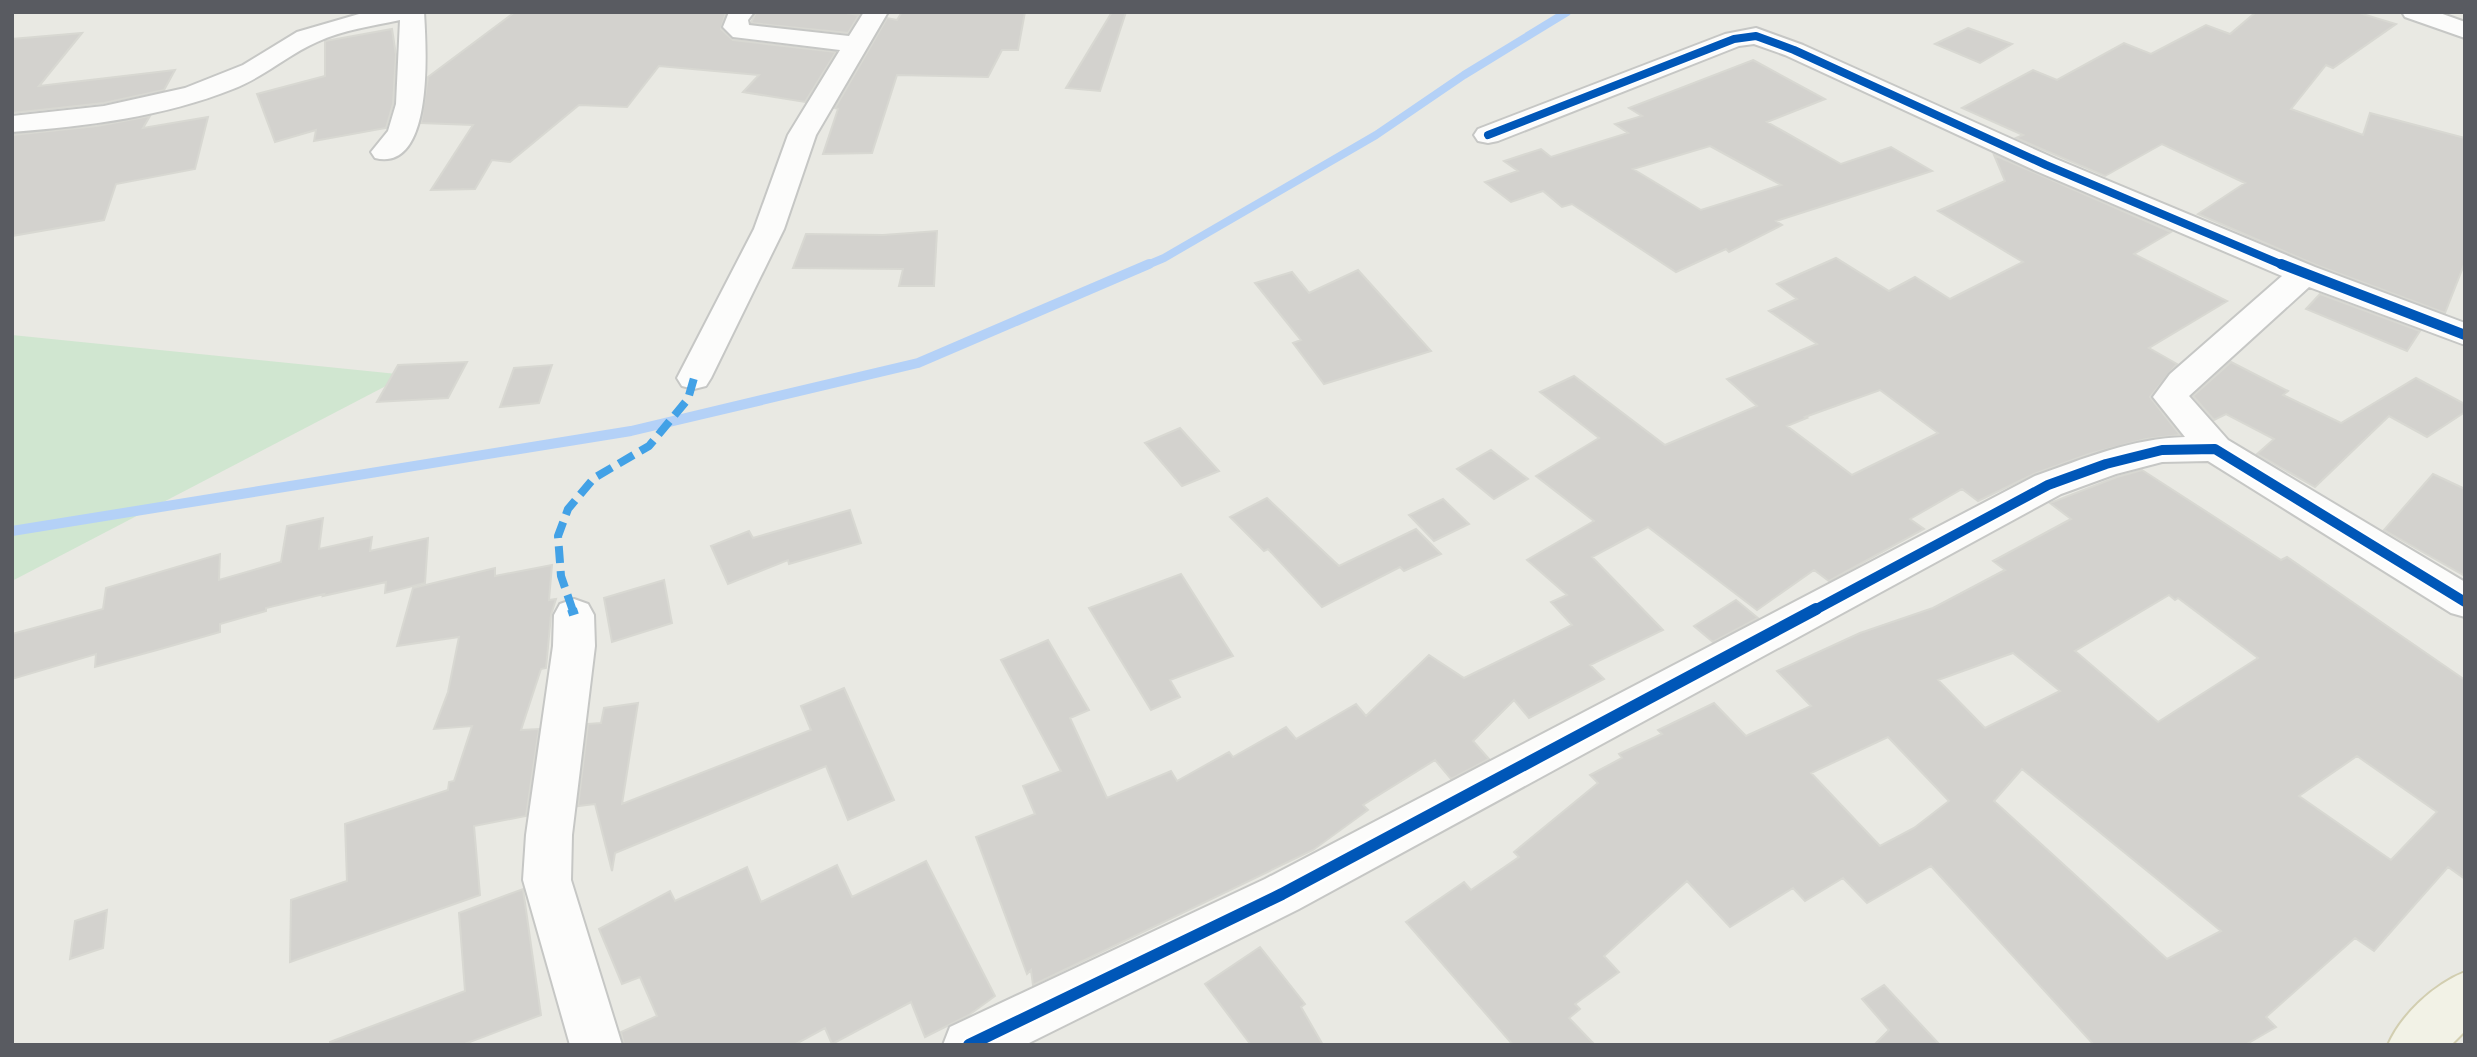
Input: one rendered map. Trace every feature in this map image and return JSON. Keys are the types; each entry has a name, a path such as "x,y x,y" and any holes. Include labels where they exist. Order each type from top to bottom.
{"main road":[{"path":"2414,1045 2465,996"}],"street":[{"path":"12,124 67,120 142,109 252,71 306,37 333,28 405,12"},
{"path":"385,152 401,134 407,116 413,40 412,12"},
{"path":"742,12 736,19 735,27 742,32 857,44"},
{"path":"694,379 769,229 802,135 876,12"},
{"path":"2414,12 2465,31"},
{"path":"1488,135 1734,39 1756,36 1794,50 2046,165 2304,274 2465,335"},
{"path":"2304,274 2182,382 2169,397 2215,449 2465,602"},
{"path":"969,1045 1282,894 2048,485 2106,464 2162,450 2215,449"},
{"path":"574,615 574,646 549,835 547,880 596,1045"}],"green space":[{"path":"12,335 407,375 12,581"}],"building":[{"path":"515,12 726,12 721,29 733,40 836,52 805,102 743,92 759,75 659,66 627,107 579,105 510,162 492,160 475,189 431,190 473,125 421,123 428,77"},
{"path":"756,12 839,12 859,15 848,33 751,23"},
{"path":"902,12 1025,12 1018,50 1002,50 988,77 897,75 872,153 823,154 838,109 835,108 887,18 897,20"},
{"path":"1112,12 1126,12 1100,91 1066,88"},
{"path":"2256,12 2356,12 2396,24 2333,68 2326,65 2291,109 2363,135 2370,113 2465,138 2465,262 2445,313 2316,265 2198,214 2245,183 2162,144 2105,176 2016,138 2023,135 1962,108 2033,70 2057,80 2124,43 2151,54 2206,25 2230,34"},
{"path":"1968,28 2012,44 1980,63 1935,44"},
{"path":"392,29 396,55 393,104 386,128 314,141 316,130 275,142 257,94 325,76 325,41"},
{"path":"82,33 39,86 175,70 164,90 104,103 12,113 12,39"},
{"path":"1753,60 1825,99 1767,122 1841,164 1891,147 1932,171 1776,221 1782,225 1729,252 1726,249 1676,272 1572,204 1562,207 1543,191 1511,202 1485,182 1518,171 1504,161 1541,149 1551,157 1628,133 1615,124 1642,116 1629,108","holes":["1710,146 1781,185 1701,210 1633,169"]},
{"path":"150,116 143,128 208,117 195,169 116,184 104,220 12,236 12,135 97,126"},
{"path":"1994,155 2171,232 2134,254 2227,301 2149,348 2177,364 2150,397 2180,435 2146,439 2089,454 2034,474 1978,501 1962,489 1910,519 1924,529 1829,581 1814,570 1757,610 1648,527 1592,557 1663,630 1590,665 1604,679 1529,718 1514,700 1473,741 1489,759 1451,779 1435,760 1363,805 1368,810 1313,850 1033,985 1031,970 1027,974 976,837 1035,814 1023,786 1061,771 1001,660 1048,640 1089,710 1070,718 1107,798 1171,771 1177,781 1229,752 1233,757 1286,727 1296,739 1356,704 1366,716 1429,655 1464,678 1572,625 1551,602 1567,595 1527,560 1594,521 1536,476 1599,438 1540,392 1574,376 1665,445 1757,406 1727,379 1817,344 1769,311 1797,299 1777,284 1836,258 1889,291 1915,277 1950,299 2023,262 1938,211 2005,181","holes":["1880,390 1938,433 1852,475 1787,426"]},
{"path":"937,231 934,286 899,286 903,269 793,268 806,234 883,235"},
{"path":"1358,270 1431,351 1324,384 1293,343 1301,340 1255,283 1292,272 1309,293"},
{"path":"2320,294 2420,331 2407,351 2306,309"},
{"path":"467,362 448,398 377,402 398,365"},
{"path":"2231,362 2288,391 2283,395 2341,423 2416,378 2465,404 2465,412 2427,437 2389,416 2315,487 2257,454 2274,439 2226,414 2214,420 2193,396"},
{"path":"552,365 539,403 500,407 514,368"},
{"path":"1180,428 1219,471 1182,486 1145,443"},
{"path":"1491,450 1528,479 1494,499 1457,469"},
{"path":"2142,470 2281,560 2287,557 2465,680 2465,879 2448,867 2374,951 2355,938 2266,1017 2276,1027 2245,1045 2094,1045 1931,866 1867,903 1843,878 1805,901 1793,888 1730,927 1687,881 1604,956 1619,972 1575,1004 1580,1009 1569,1018 1595,1045 1513,1045 1406,922 1464,882 1471,890 1519,857 1514,852 1598,783 1590,775 1622,758 1619,754 1662,734 1658,730 1714,703 1746,736 1811,706 1777,671 1860,633 1933,608 2005,570 1993,561 2071,519 2050,503","holes":["2169,595 2175,600 2178,598 2258,658 2158,722 2075,651","2013,653 2060,691 1985,728 1938,680","1888,737 1949,801 1914,828 1880,846 1811,773","2357,756 2437,812 2391,860 2299,796","2022,769 2221,931 2167,959 1994,801"]},
{"path":"2433,474 2465,489 2465,576 2384,530"},
{"path":"1267,498 1339,566 1416,529 1441,554 1404,571 1400,567 1322,607 1268,549 1264,551 1230,517"},
{"path":"1443,499 1469,524 1434,541 1409,515"},
{"path":"850,510 861,543 789,564 788,560 728,584 711,546 749,531 753,538"},
{"path":"323,518 319,549 372,537 370,551 428,538 425,583 385,593 386,582 323,596 324,594 266,608 266,611 220,624 220,632 95,667 96,654 12,679 12,634 103,609 106,588 220,554 219,580 281,562 287,526"},
{"path":"552,565 549,600 556,599 551,615 546,668 541,669 521,730 539,729 526,816 474,826 480,895 290,962 291,900 347,881 345,824 448,790 449,782 454,781 472,726 434,729 448,692 459,637 397,646 413,588 495,568 495,576"},
{"path":"1181,574 1233,656 1170,680 1180,697 1151,710 1089,608"},
{"path":"664,580 672,623 612,642 604,598"},
{"path":"1736,600 1758,618 1713,642 1694,626"},
{"path":"844,688 894,800 848,820 826,766 615,853 612,871 595,804 578,806 588,724 601,723 604,708 638,703 622,804 811,730 801,706"},
{"path":"926,861 995,996 969,1015 925,1037 911,1002 832,1044 825,1028 794,1045 624,1045 621,1032 657,1016 640,977 622,984 599,929 670,891 675,901 747,867 761,902 837,865 852,897"},
{"path":"523,889 541,1015 462,1045 330,1045 330,1042 465,991 459,913"},
{"path":"107,910 103,948 70,959 75,921"},
{"path":"1260,947 1305,1004 1301,1007 1323,1045 1251,1045 1205,984"},
{"path":"1884,985 1940,1045 1874,1045 1889,1030 1862,999"}],"waterway":[{"path":"1145,266 1164,258 1376,135 1464,75 1567,12"},
{"path":"12,531 631,431 918,363 1149,264"}],"marked path":[{"path":"574,615 561,576 558,536 568,509 594,478 649,446 688,399 694,378"}],"cycle path":[{"path":"1488,135 1734,39 1756,36 1794,50 2046,165 2304,274 2465,335"},
{"path":"969,1045 1282,894 2048,485 2106,464 2162,450 2215,449 2465,602"}]}
